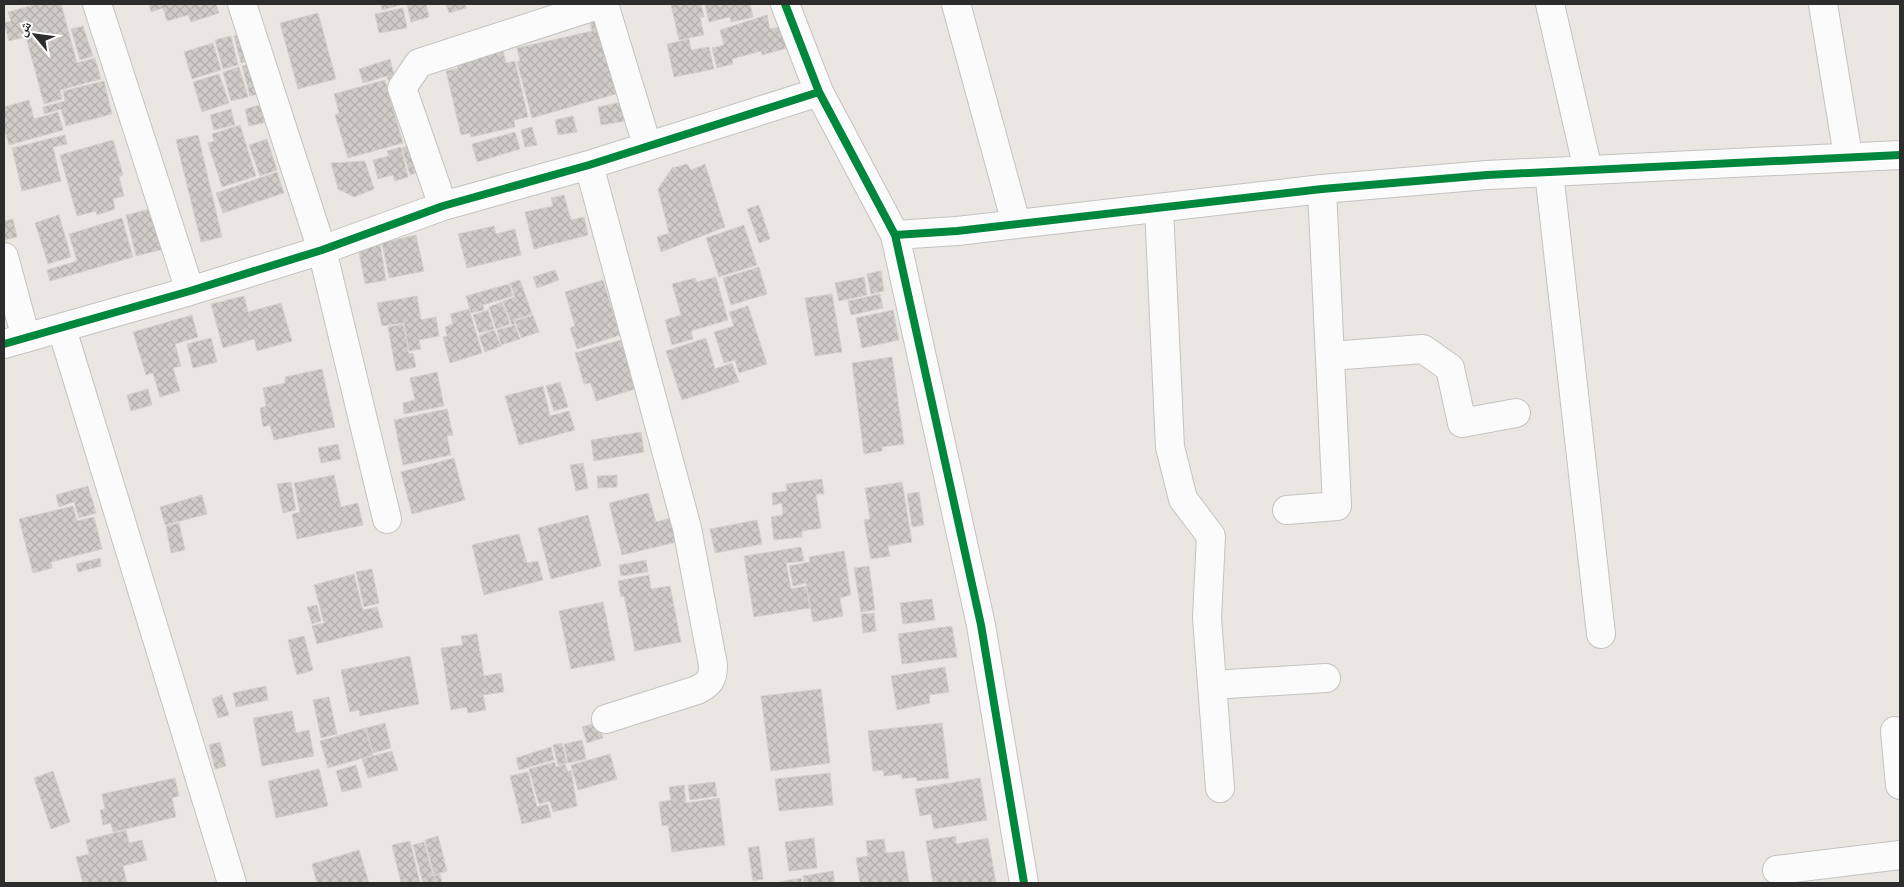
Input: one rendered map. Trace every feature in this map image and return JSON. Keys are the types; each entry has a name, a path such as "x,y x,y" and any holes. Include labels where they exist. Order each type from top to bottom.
{"street":[{"path":"97,4 190,291"},
{"path":"242,4 322,250 387,519"},
{"path":"443,206 402,88 419,63 603,4 646,146"},
{"path":"785,4 819,92 895,235 981,625 1024,883"},
{"path":"956,4 1016,223"},
{"path":"1550,4 1588,170"},
{"path":"1823,4 1848,156"},
{"path":"4,258 15,341 190,291 322,250 443,206 590,165 819,92"},
{"path":"895,235 957,231 1322,189 1550,172 1848,156 1900,156"},
{"path":"590,165 687,528 713,666 709,684 697,690 606,719"},
{"path":"1550,172 1601,634"},
{"path":"1288,510 1337,506 1322,189"},
{"path":"1159,208 1170,447 1183,499 1211,536 1207,618 1220,788"},
{"path":"62,329 232,883"},
{"path":"1331,356 1423,349 1450,368 1462,423 1516,413"},
{"path":"1212,686 1326,678"},
{"path":"1896,731 1900,785"},
{"path":"1777,870 1900,855"}],"building":[{"path":"38,4 61,4 77,63 95,58 101,79 60,90 62,99 44,104 26,37 9,41 4,23 11,21 8,12"},
{"path":"149,4 216,4 219,13 191,22 188,15 167,21 163,8 151,12"},
{"path":"381,4 400,4 400,5 382,10"},
{"path":"407,4 426,4 429,17 411,22"},
{"path":"446,4 465,4 466,8 449,13"},
{"path":"671,4 701,4 704,17 700,17 704,35 679,40"},
{"path":"705,4 750,4 753,17 731,22 730,17 709,22"},
{"path":"403,8 407,28 379,33 375,14"},
{"path":"318,13 336,79 298,89 280,23"},
{"path":"767,15 770,29 785,26 791,47 762,55 761,51 732,59 733,64 717,68 712,48 724,45 720,30"},
{"path":"607,19 604,49 609,71 621,69 626,91 532,118 517,62 520,61 517,48 592,31 590,23"},
{"path":"83,26 93,56 80,60 71,29"},
{"path":"248,32 255,59 241,63 234,36"},
{"path":"231,36 238,65 223,69 215,40"},
{"path":"689,39 691,50 709,47 714,69 674,77 667,44"},
{"path":"213,43 221,70 192,79 184,52"},
{"path":"503,51 506,63 515,61 528,117 514,120 515,127 471,137 470,133 461,135 446,71 458,68 456,62"},
{"path":"390,59 395,78 388,80 387,76 363,83 359,69"},
{"path":"259,61 268,92 250,96 242,66"},
{"path":"239,67 248,97 231,101 223,72"},
{"path":"219,74 229,103 202,112 193,82"},
{"path":"385,80 403,143 348,158 335,115 339,113 334,94"},
{"path":"104,81 112,114 66,126 61,109 44,114 43,107 65,101 63,91"},
{"path":"29,100 34,119 58,112 63,130 9,145 4,127 4,107"},
{"path":"622,102 626,121 601,125 598,107"},
{"path":"268,103 272,121 249,126 245,109"},
{"path":"231,109 235,125 214,130 210,115"},
{"path":"573,116 577,132 558,135 555,120"},
{"path":"240,125 256,176 222,187 208,143 214,141 212,134"},
{"path":"532,127 537,145 525,147 521,130"},
{"path":"515,132 520,149 477,162 472,144"},
{"path":"65,135 67,144 53,147 61,181 22,191 12,148"},
{"path":"198,135 222,237 201,242 176,140"},
{"path":"267,139 277,170 260,176 249,145"},
{"path":"113,140 123,175 119,177 124,196 113,199 115,209 97,215 96,211 77,216 60,155"},
{"path":"414,144 422,171 410,175 402,148"},
{"path":"401,147 408,177 395,181 393,175 378,179 373,160 389,156 387,151"},
{"path":"365,161 374,189 354,197 338,189 331,163"},
{"path":"687,164 691,170 705,164 725,227 661,252 657,237 669,233 658,189 672,168"},
{"path":"277,172 284,193 223,213 216,193"},
{"path":"564,195 571,220 584,217 588,235 534,249 525,212 553,206 551,198"},
{"path":"759,205 770,239 759,243 747,209"},
{"path":"158,207 168,248 136,256 126,215"},
{"path":"59,215 71,257 48,264 35,223"},
{"path":"122,218 133,257 50,281 47,270 77,261 69,234"},
{"path":"13,219 17,237 4,240 4,221"},
{"path":"744,225 757,265 719,277 706,238"},
{"path":"494,226 496,234 515,229 521,255 467,268 458,234"},
{"path":"416,235 424,271 389,278 382,243"},
{"path":"380,243 386,280 365,284 358,247"},
{"path":"759,267 767,294 731,305 723,278"},
{"path":"555,270 559,280 537,288 533,277"},
{"path":"881,271 884,291 871,294 867,274"},
{"path":"716,277 728,320 691,331 693,339 672,345 665,320 681,315 672,284 695,278 697,282"},
{"path":"864,277 867,295 839,301 835,283"},
{"path":"520,280 532,314 514,320 515,324 512,325 503,301 515,297 510,283"},
{"path":"603,280 620,335 577,349 570,328 575,326 565,292"},
{"path":"509,284 513,296 483,305 484,310 471,313 466,296"},
{"path":"832,294 842,352 815,356 805,298"},
{"path":"880,294 883,308 851,315 848,301"},
{"path":"244,296 248,312 281,303 292,341 257,351 254,339 223,348 211,304"},
{"path":"417,296 421,320 436,317 439,336 419,340 421,349 409,351 404,323 382,326 377,303"},
{"path":"502,302 510,324 496,329 489,307"},
{"path":"748,306 767,364 739,373 735,360 724,363 714,332 734,326 729,312"},
{"path":"469,309 482,353 450,363 443,337 447,336 445,327 453,324 450,314"},
{"path":"488,310 494,329 479,333 473,315"},
{"path":"893,310 899,340 862,348 856,318"},
{"path":"192,315 198,337 175,344 181,366 173,368 180,391 160,397 153,373 146,375 133,332"},
{"path":"533,315 539,332 521,338 515,321"},
{"path":"403,324 409,354 413,353 416,367 396,371 388,327"},
{"path":"515,325 520,339 501,345 497,330"},
{"path":"494,330 501,346 485,352 479,336"},
{"path":"211,338 217,362 193,368 187,344"},
{"path":"706,338 715,369 732,363 739,382 682,400 666,351"},
{"path":"621,340 635,389 596,401 591,383 584,384 575,353"},
{"path":"892,357 904,444 882,447 882,451 864,454 852,363"},
{"path":"322,369 335,427 274,440 270,425 263,427 260,408 266,406 263,388 285,383 285,377"},
{"path":"437,372 444,406 404,414 403,403 415,400 410,378"},
{"path":"560,382 568,407 554,411 546,386"},
{"path":"543,386 550,416 569,411 575,430 519,445 505,396"},
{"path":"148,389 152,405 131,411 127,395"},
{"path":"447,409 453,435 447,436 451,455 403,465 394,420"},
{"path":"641,432 644,452 594,461 591,440"},
{"path":"338,444 341,459 321,463 318,448"},
{"path":"454,458 465,500 412,514 401,472"},
{"path":"583,463 588,488 576,491 570,465"},
{"path":"334,475 341,507 358,503 363,525 297,539 292,514 300,512 294,483"},
{"path":"617,475 617,487 598,488 597,476"},
{"path":"822,479 824,494 816,494 821,528 802,531 802,537 774,540 771,517 783,515 782,503 773,505 772,493 787,491 786,484"},
{"path":"291,482 296,510 283,513 277,484"},
{"path":"902,482 912,542 888,546 890,556 871,559 864,520 870,519 865,488"},
{"path":"88,486 96,513 79,518 74,502 59,507 56,495"},
{"path":"919,492 924,525 912,527 907,494"},
{"path":"648,493 656,522 671,518 677,542 622,555 609,503"},
{"path":"202,495 207,514 165,525 160,507"},
{"path":"73,506 77,521 94,517 102,549 51,562 52,568 33,573 19,519"},
{"path":"588,515 601,566 551,579 538,528"},
{"path":"757,520 762,544 715,553 710,529"},
{"path":"179,523 185,550 171,553 166,526"},
{"path":"519,534 527,563 538,561 543,580 484,595 472,545"},
{"path":"801,547 804,561 786,563 791,589 806,586 810,608 754,617 744,556"},
{"path":"844,551 851,595 840,598 843,616 813,622 806,583 793,586 789,566 810,562 809,557"},
{"path":"100,558 101,566 78,572 76,564"},
{"path":"646,560 648,572 621,576 619,565"},
{"path":"869,566 875,610 861,612 854,568"},
{"path":"372,569 379,603 364,607 356,572"},
{"path":"354,574 363,610 377,607 383,627 317,644 312,626 324,623 314,585"},
{"path":"649,575 651,589 670,586 681,642 635,651 624,596 621,597 618,581"},
{"path":"932,599 935,620 903,624 900,603"},
{"path":"603,602 615,660 571,669 559,611"},
{"path":"317,605 321,621 312,624 307,607"},
{"path":"874,613 876,631 863,633 861,614"},
{"path":"952,626 957,657 902,664 898,634"},
{"path":"477,634 484,676 501,673 504,692 483,695 486,710 468,713 466,707 451,710 441,648 463,645 461,636"},
{"path":"304,636 313,670 297,675 288,640"},
{"path":"410,656 419,704 360,716 359,710 350,712 341,670"},
{"path":"945,667 949,692 929,695 930,703 897,710 891,676"},
{"path":"266,686 268,700 236,707 233,693"},
{"path":"821,689 830,763 771,771 761,696"},
{"path":"222,695 229,715 218,718 212,699"},
{"path":"329,697 337,734 321,738 313,700"},
{"path":"292,711 296,733 309,730 314,756 262,766 253,718"},
{"path":"599,722 603,738 587,743 582,727"},
{"path":"385,723 391,748 373,753 366,728"},
{"path":"942,723 949,778 917,781 916,777 902,779 902,774 884,776 883,770 873,771 868,731"},
{"path":"365,728 373,755 328,768 320,741"},
{"path":"582,740 586,759 568,763 564,744"},
{"path":"220,742 226,766 215,769 209,745"},
{"path":"562,743 567,763 558,765 553,745"},
{"path":"551,747 554,760 519,770 516,758"},
{"path":"392,751 398,770 368,778 362,759"},
{"path":"610,754 617,779 578,790 571,765"},
{"path":"555,762 556,767 565,764 568,772 571,770 577,806 553,812 550,801 539,804 529,769"},
{"path":"356,765 362,787 342,792 336,771"},
{"path":"319,769 328,806 276,818 268,781"},
{"path":"53,771 70,822 51,829 34,778"},
{"path":"528,772 537,807 548,804 551,817 522,824 510,776"},
{"path":"830,773 833,805 779,811 775,779"},
{"path":"175,778 179,796 172,798 176,817 113,832 111,823 103,825 100,810 105,809 102,794"},
{"path":"980,778 987,820 934,829 931,814 920,816 915,789"},
{"path":"715,782 717,796 690,800 688,785"},
{"path":"684,785 686,803 719,798 725,845 672,852 668,825 662,826 659,802 671,800 669,787"},
{"path":"126,830 129,843 142,840 147,860 123,866 127,883 83,883 76,857 89,854 86,840"},
{"path":"438,836 447,871 434,875 425,840"},
{"path":"956,836 956,844 988,838 996,883 933,883 926,841"},
{"path":"814,838 817,868 789,871 785,842"},
{"path":"884,839 886,853 904,851 909,883 860,883 856,858 868,856 866,841"},
{"path":"410,841 420,883 401,883 392,845"},
{"path":"424,842 433,876 440,874 442,883 423,883 413,845"},
{"path":"759,846 763,879 753,881 748,848"},
{"path":"359,850 369,883 317,883 312,864"},
{"path":"833,871 835,883 804,883 803,876"},
{"path":"801,878 802,883 779,883 779,882"}],"cycle path":[{"path":"785,4 819,92 895,235 981,625 1024,883"},
{"path":"4,344 190,291 322,250 443,206 589,165 819,92"},
{"path":"895,235 957,231 1322,189 1487,175 1900,155"}]}
